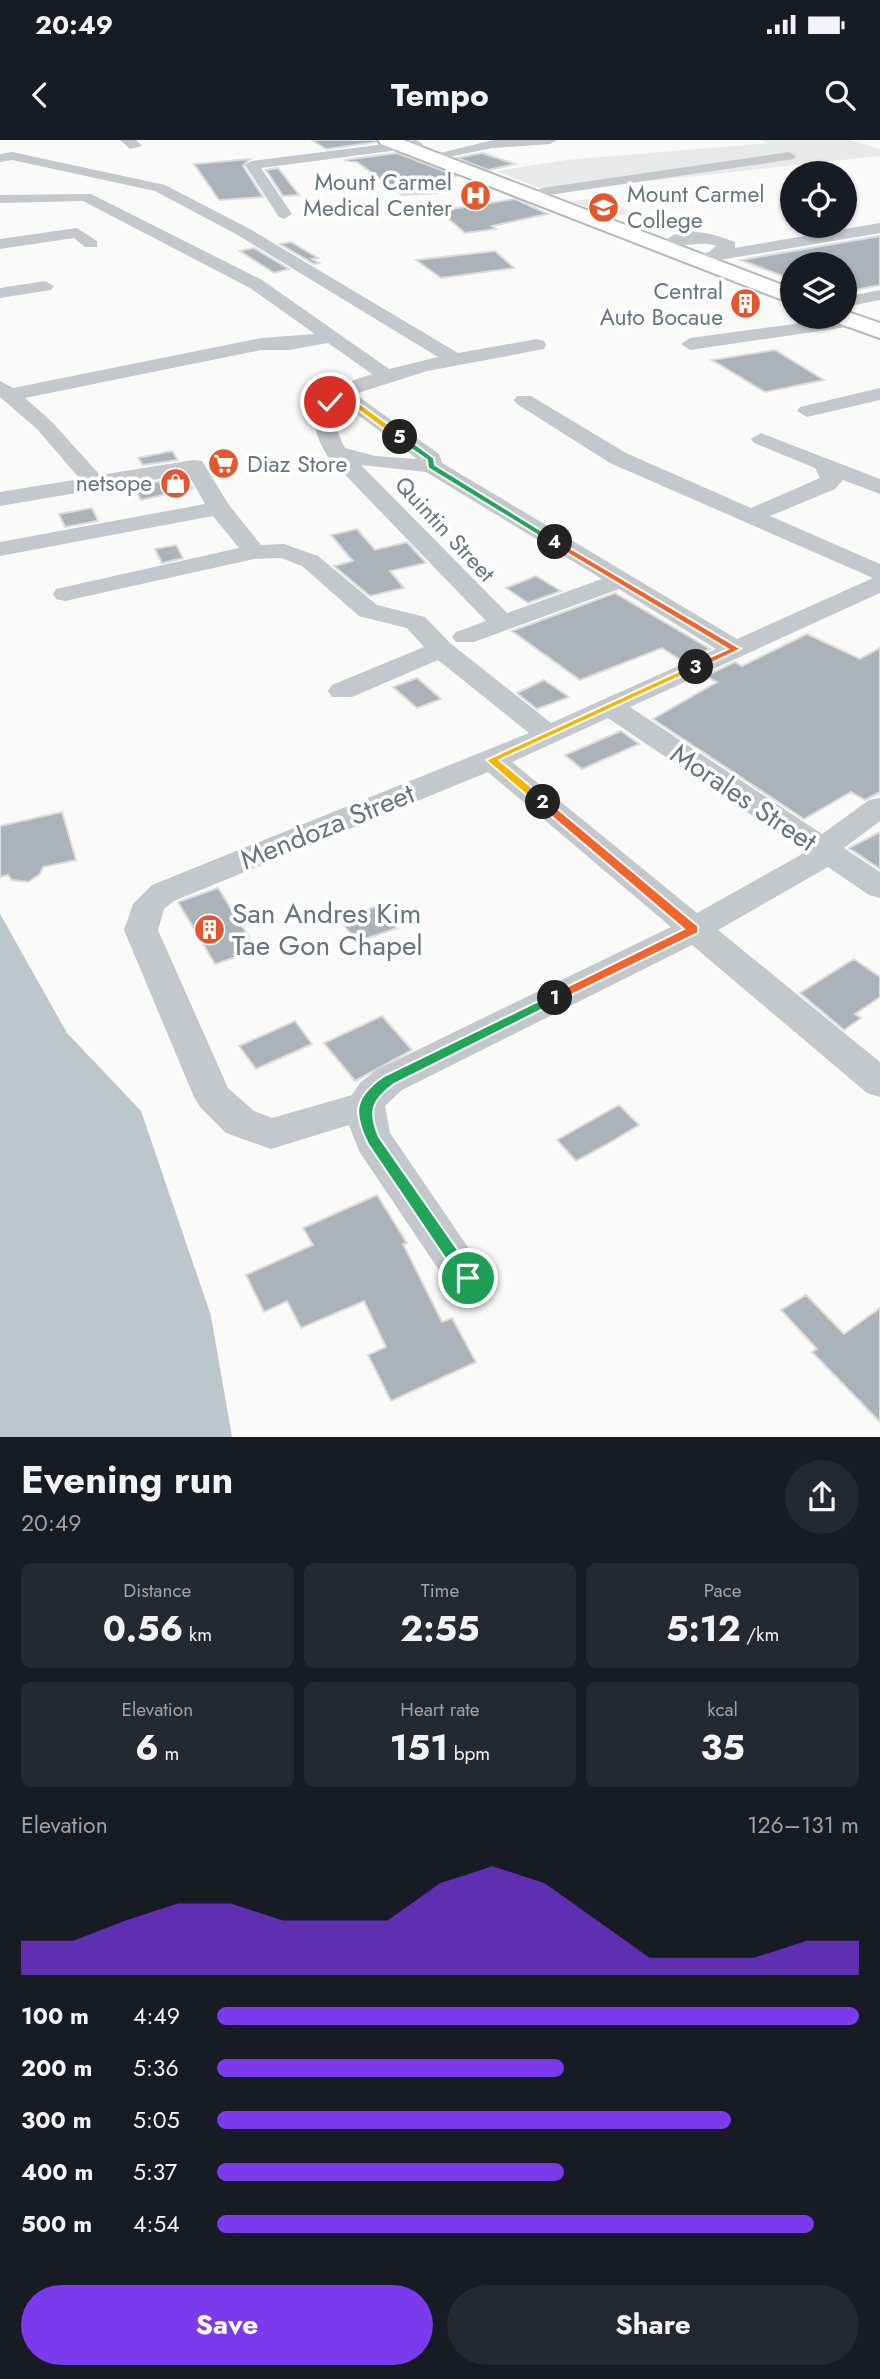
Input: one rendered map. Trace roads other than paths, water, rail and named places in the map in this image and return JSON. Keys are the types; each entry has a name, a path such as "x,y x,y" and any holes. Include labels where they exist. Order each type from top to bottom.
{"highway":[{"path":"403,143 443,154 673,241 780,291"},
{"path":"403,143 710,259 780,282"},
{"path":"857,314 880,320"},
{"path":"857,318 880,331"}],"street":[{"path":"443,154 493,144 550,140"},
{"path":"284,214 252,165 273,156 403,143"},
{"path":"0,158 12,156 160,188 242,231 457,361"},
{"path":"542,192 789,156"},
{"path":"3,191 86,197 256,284 386,375"},
{"path":"181,245 242,231"},
{"path":"710,259 880,231"},
{"path":"710,259 773,237 880,231"},
{"path":"0,244 77,233 91,244"},
{"path":"0,293 45,286"},
{"path":"857,307 880,295"},
{"path":"690,344 780,326"},
{"path":"5,391 261,344 289,344 329,337"},
{"path":"341,393 386,375 537,345"},
{"path":"5,391 44,425 95,483"},
{"path":"341,393 431,459 431,466"},
{"name":"Quintin Street","path":"341,393 330,402 325,413 330,442 337,453 501,622"},
{"path":"807,411 880,394"},
{"path":"524,400 618,458 880,573"},
{"path":"761,439 880,487"},
{"path":"337,453 386,463 431,466 736,649"},
{"path":"751,516 827,484 832,479 823,464"},
{"path":"0,499 194,466 219,509 254,552"},
{"path":"0,549 219,509"},
{"path":"65,594 254,552 284,551 310,561 368,611 416,622 453,643 547,733"},
{"path":"342,691 501,622 619,581"},
{"name":"Mendoza Street","path":"364,1106 271,1134 240,1122 213,1097 141,930 149,904 163,893 492,760 880,583"},
{"name":"Morales Street","path":"608,705 880,887"},
{"path":"492,760 880,1083"},
{"path":"468,1278 373,1140 365,1121 364,1106 373,1091 389,1080 693,930 824,851 880,807"}],"place":[{"name":"Mount Carmel Medical Center","path":"475,195"},
{"name":"Mount Carmel College","path":"604,207"},
{"name":"Central Auto Bocaue","path":"746,304"},
{"name":"Diaz Store","path":"224,464"},
{"name":"netsope","path":"175,483"},
{"name":"San Andres Kim Tae Gon Chapel","path":"209,929"}]}
